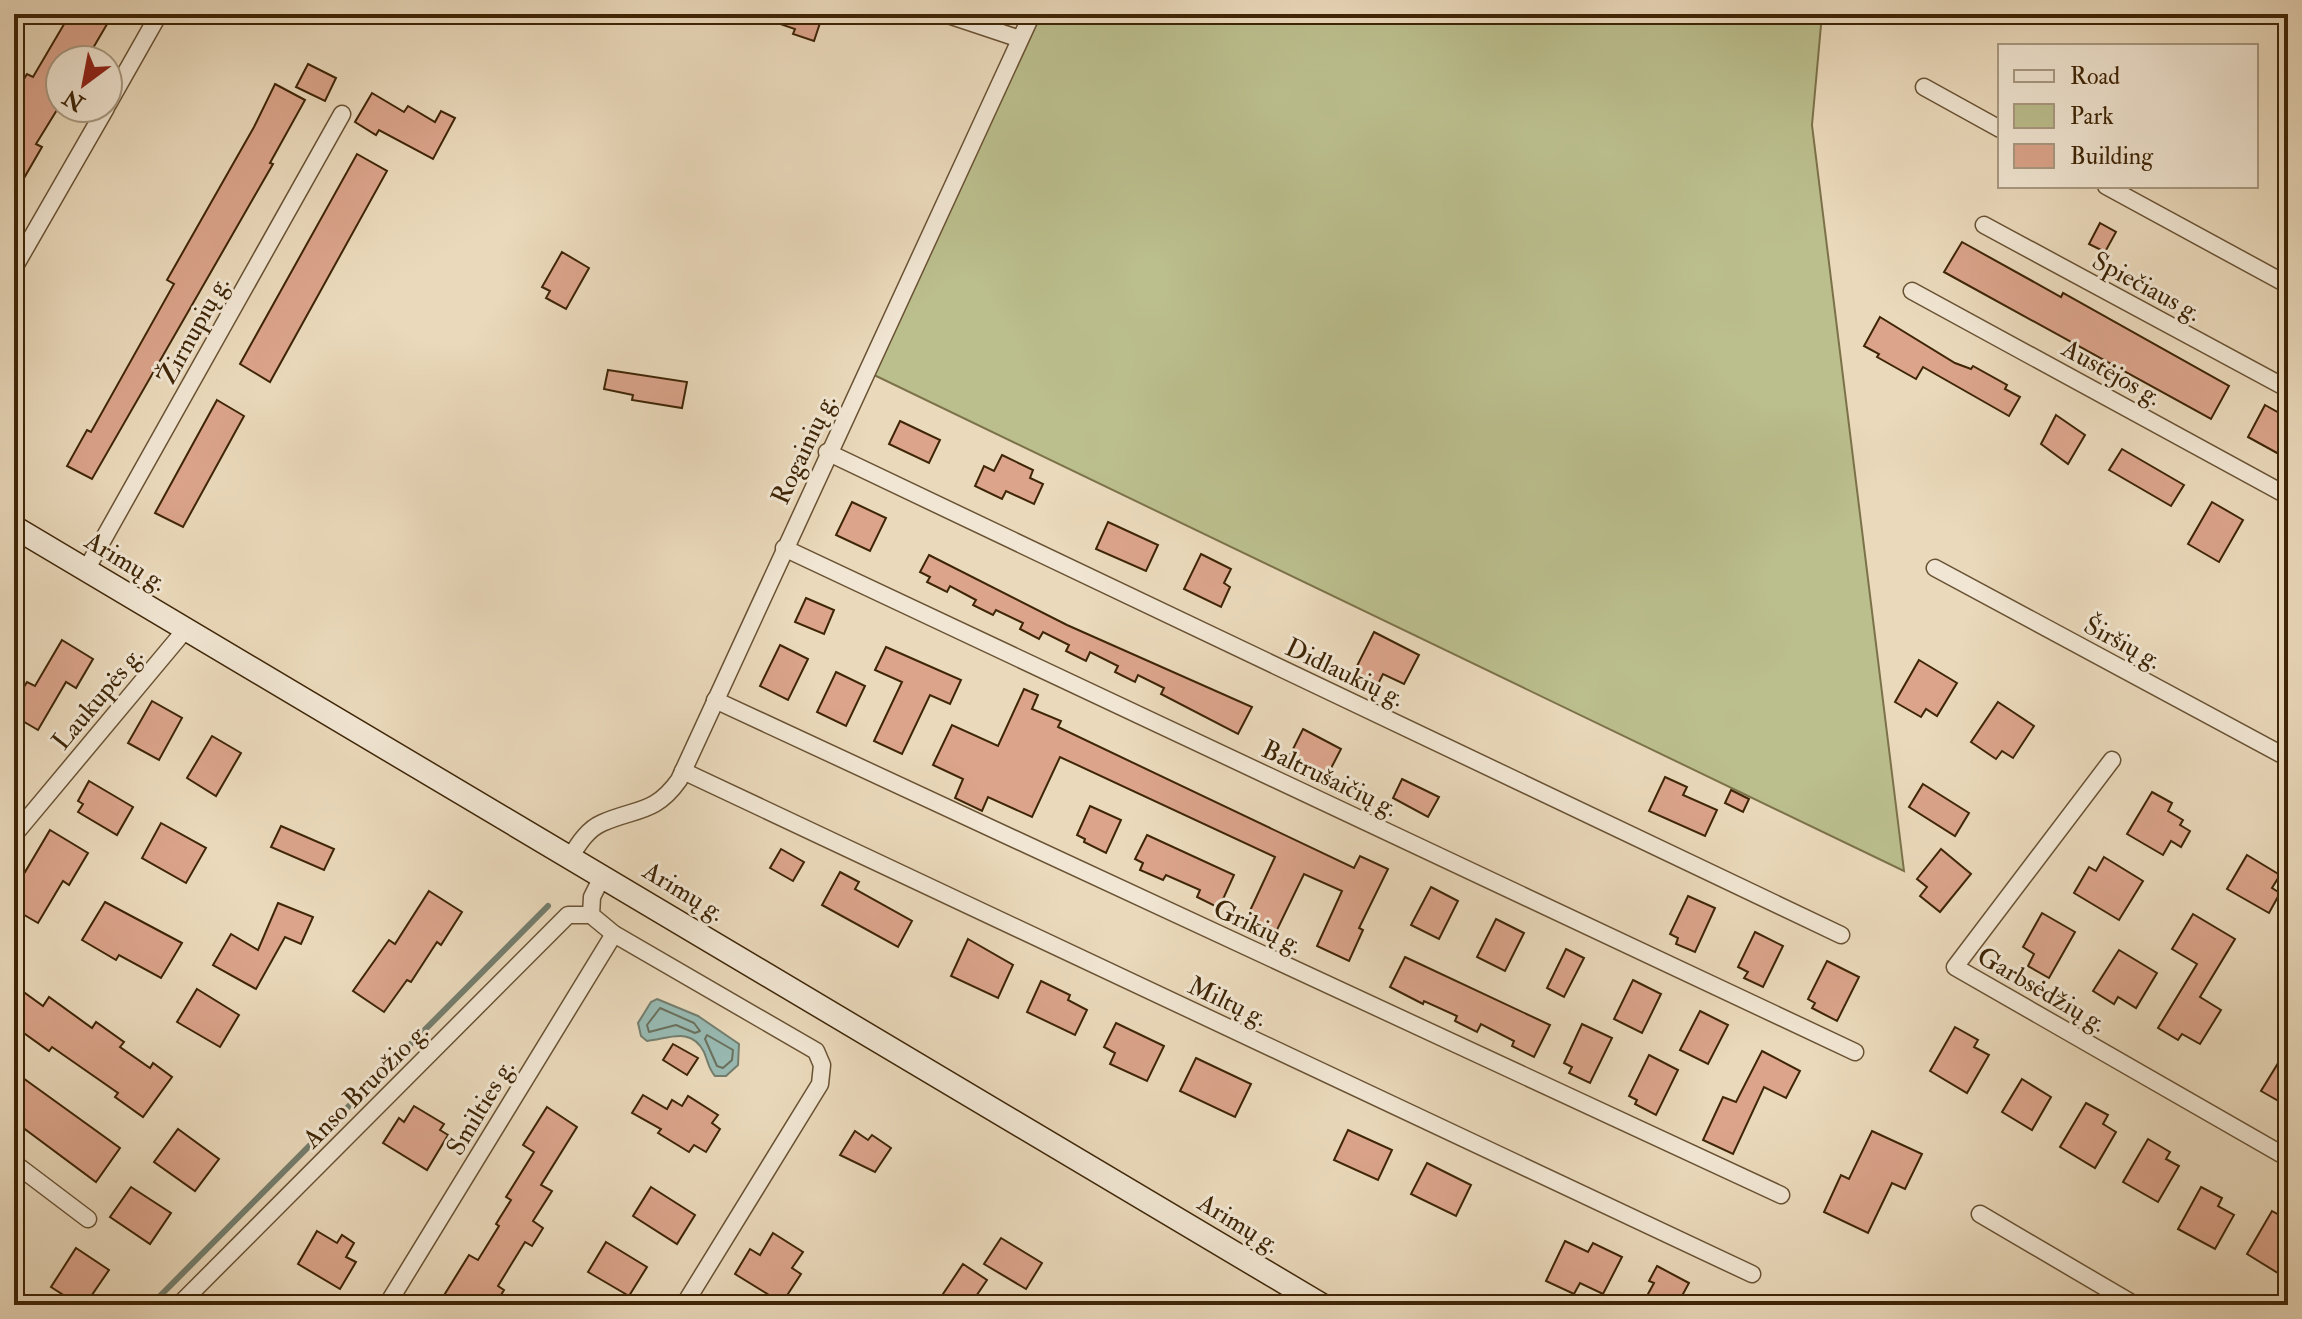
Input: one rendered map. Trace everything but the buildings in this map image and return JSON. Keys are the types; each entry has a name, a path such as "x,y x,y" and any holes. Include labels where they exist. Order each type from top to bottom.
{"main road":[{"name":"Arimų g.","path":"14,527 1322,1305"}],"street":[{"path":"124,76 159,14"},
{"path":"945,14 1020,39"},
{"name":"Rogainių g.","path":"571,856 583,837 600,823 644,812 667,797 683,771 827,452 1032,14"},
{"path":"1924,87 1998,128"},
{"name":"Žirnupių g.","path":"86,570 342,114"},
{"path":"14,268 97,124"},
{"path":"2110,188 2288,285"},
{"name":"Spiečiaus g.","path":"1984,225 2288,389"},
{"name":"Austėjos g.","path":"1912,291 2288,496"},
{"name":"Didlaukių g.","path":"827,452 1841,935"},
{"name":"Baltrušaičių g.","path":"784,548 1855,1052"},
{"name":"Širšių g.","path":"1935,568 2288,758"},
{"name":"Laukupės g.","path":"14,835 186,629"},
{"name":"Grikių g.","path":"715,700 1781,1195"},
{"name":"Garbsėdžių g.","path":"2112,760 1955,967 2288,1158"},
{"name":"Miltų g.","path":"683,771 1752,1274"},
{"path":"603,875 592,897 591,915 614,934 816,1051 822,1065 820,1084 684,1305"},
{"name":"Anso Bruožio g.","path":"179,1305 568,915 591,915"},
{"name":"Smilties g.","path":"387,1305 614,934"},
{"path":"14,1163 88,1219"},
{"path":"1980,1214 2135,1305"}],"green space":[{"path":"1040,14 1822,14 1812,125 1904,871 874,375"}],"water":[{"path":"657,999 698,1016 739,1044 738,1065 726,1076 715,1076 704,1052 693,1039 678,1036 647,1041 641,1036 638,1023 651,1002"}],"waterway":[{"path":"151,1305 548,906"}]}
